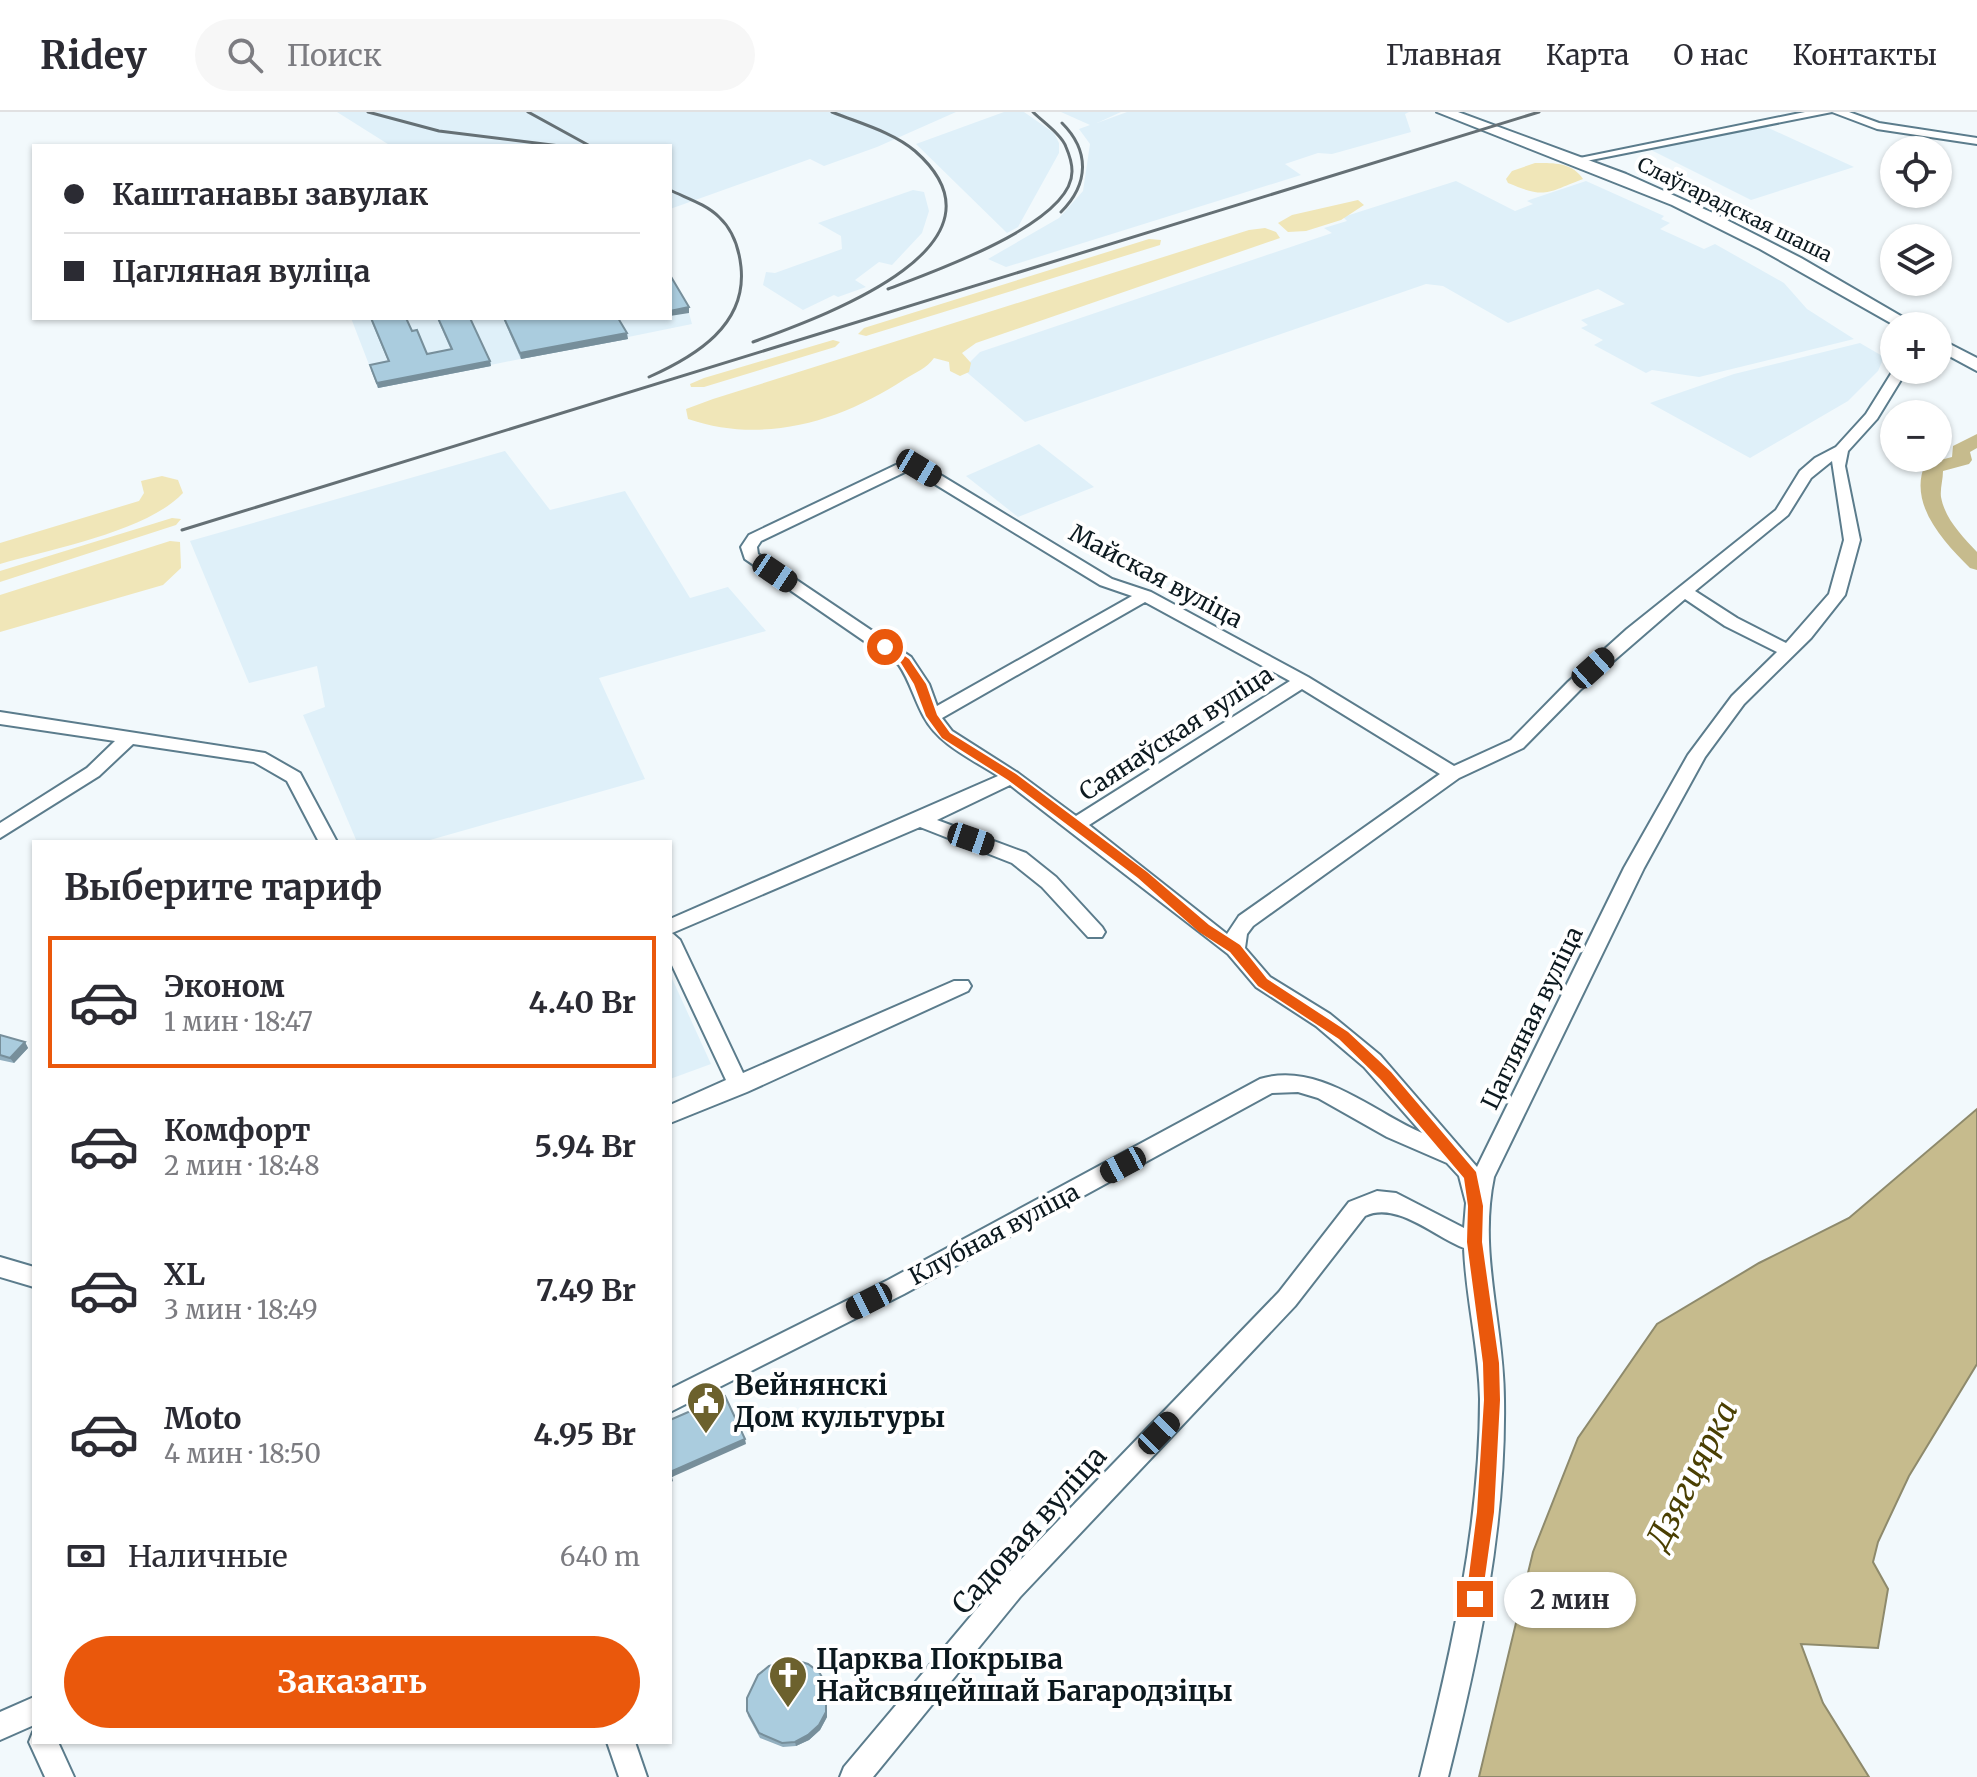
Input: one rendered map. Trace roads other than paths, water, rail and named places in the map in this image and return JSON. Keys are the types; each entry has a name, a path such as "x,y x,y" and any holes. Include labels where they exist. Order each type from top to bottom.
{"main road":[{"name":"Слаўгарадская шаша","path":"1444,112 1576,160 1692,208 1883,312"},
{"path":"1952,351 1977,366"}],"street":[{"path":"1576,160 1761,122 1827,112"},
{"path":"1838,112 1870,125 1943,136"},
{"path":"1952,137 1977,141"},
{"path":"1952,140 1977,151"},
{"path":"1235,949 1237,933 1243,924 1453,774 1517,744 1574,686 1683,591 1783,512 1795,485 1820,459 1841,450 1872,416 1891,384"},
{"name":"Цагляная вуліца","path":"1434,1777 1471,1617 1486,1512 1492,1380 1475,1242 1476,1206 1494,1151 1547,1051 1634,868 1697,755 1738,700 1788,651 1837,595 1852,551 1852,529 1838,466 1841,450"},
{"name":"Майская вуліца","path":"932,716 920,684 905,661 751,556 749,547 755,538 905,466 919,468 1106,582 1145,595 1302,681 1453,774"},
{"path":"1683,591 1731,622 1788,651"},
{"path":"1145,595 932,716 946,735 1012,777 1142,875 1204,928 1235,949 1263,982 1323,1020 1372,1061 1471,1176 1476,1206"},
{"name":"Саянаўская вуліца","path":"1076,825 1302,681"},
{"path":"0,718 259,757 294,777 327,840"},
{"path":"0,832 93,772 131,736"},
{"path":"672,926 920,820 1012,777"},
{"path":"920,820 1019,858 1049,882 1095,932"},
{"path":"672,944 739,1086"},
{"path":"672,1113 961,986"},
{"name":"Клубная вуліца","path":"672,1400 896,1287 1268,1085 1296,1082 1316,1087 1390,1128 1455,1157"},
{"path":"1455,1157 1474,1160 1494,1151"},
{"name":"Садовая вуліца","path":"854,1777 1011,1588 1287,1299 1357,1209 1377,1200 1396,1202 1450,1233 1475,1242"},
{"path":"0,1267 32,1276"},
{"path":"0,1726 32,1712"},
{"path":"44,1744 60,1777"},
{"path":"622,1744 633,1777"}],"water":[{"path":"1977,1109 1977,1364 1909,1476 1878,1542 1873,1562 1888,1589 1878,1648 1801,1644 1823,1703 1869,1777 1479,1777 1533,1552 1578,1438 1657,1324 1759,1263 1849,1218"}],"waterway":[{"name":"Дзягцярка","path":"1977,440 1960,450 1962,460 1932,468 1931,486 1931,499 1942,523 1977,564"}],"railway":[{"path":"368,112 439,131 544,144"},
{"path":"528,112 586,144"},
{"path":"753,342 863,296 900,273 929,247 945,217 942,185 915,151 886,133 832,112"},
{"path":"888,289 996,244 1049,210 1066,191 1072,171 1064,142 1033,112"},
{"path":"182,530 1539,112"},
{"path":"1061,212 1077,190 1082,168 1078,145 1062,123"},
{"path":"649,377 684,359 715,336 736,306 741,288 739,253 728,228 708,208 672,191"}],"place":[{"name":"Вейнянскі Дом культуры","path":"706,1435"},
{"name":"Царква Покрыва Найсвяцейшай Багародзіцы","path":"788,1709"}]}
